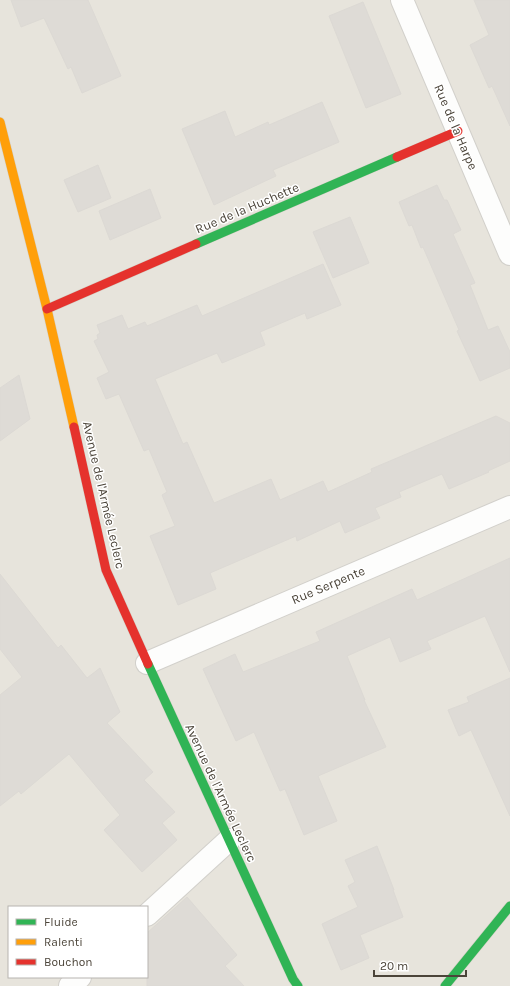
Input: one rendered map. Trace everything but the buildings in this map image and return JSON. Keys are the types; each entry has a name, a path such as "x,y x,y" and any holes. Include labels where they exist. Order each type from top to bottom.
{"street":[{"name":"Rue de la Harpe","path":"402,0 510,254"},
{"name":"Avenue de l'Armée Leclerc","path":"0,122 47,309 106,570 146,663 293,979 298,986"},
{"name":"Rue de la Huchette","path":"47,309 458,131"},
{"name":"Rue Serpente","path":"146,663 510,507"},
{"path":"148,914 229,840"},
{"path":"445,986 510,906"},
{"path":"70,986 79,978"}],"shaded area":[{"path":"0,0 510,0 510,986 0,986"}],"traffic: fast":[{"path":"196,244 397,157"},
{"path":"148,664 293,979 298,986"},
{"path":"445,986 510,906"}],"traffic: slow":[{"path":"0,122 47,309 74,427"}],"traffic: jam":[{"path":"397,157 458,131"},
{"path":"47,309 196,244"},
{"path":"74,427 106,570 148,664"}]}
